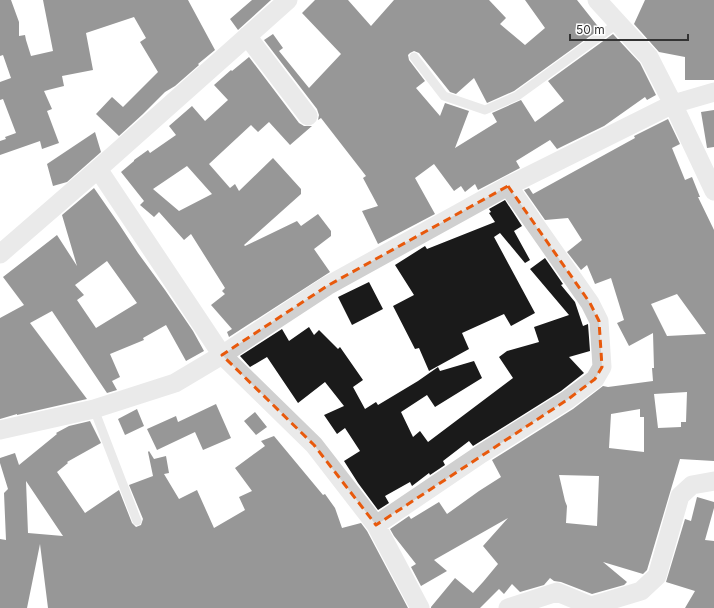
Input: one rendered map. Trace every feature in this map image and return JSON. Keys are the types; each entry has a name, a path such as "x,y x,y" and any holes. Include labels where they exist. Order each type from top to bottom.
{"street":[{"path":"0,254 288,0"},
{"path":"597,0 649,57 714,191"},
{"path":"247,36 308,116"},
{"path":"0,430 94,409 175,383 222,355 327,286 508,186 673,104 714,92"},
{"path":"98,169 222,355 314,445 376,524 420,608"},
{"path":"376,524 481,454 566,400 595,379 602,368 599,321 590,303 508,186"},
{"path":"508,608 557,592 591,606 641,591 657,576 680,496 692,486 714,481"}],"lane":[{"path":"414,57 444,96 485,110 517,96 618,23"},
{"path":"94,409 137,521"}],"highlighted area":[{"path":"508,186 590,303 599,321 602,367 595,379 567,400 376,525 314,445 222,355 327,286"}],"building":[{"path":"0,0 11,0 19,22 19,36 25,35 31,56 53,51 43,0 188,0 215,50 175,86 165,92 119,136 96,114 112,97 123,107 158,72 140,42 146,38 134,17 86,33 93,70 62,76 64,86 44,91 52,109 47,111 59,143 42,149 40,141 0,155 0,141 6,139 5,137 16,133 3,99 0,100 0,82 11,78 3,55 0,56"},
{"path":"252,0 271,0 238,30 230,19"},
{"path":"315,0 348,0 371,26 394,0 489,0 506,18 500,24 525,45 545,28 525,0 577,0 600,29 514,91 487,103 474,78 456,94 450,92 419,53 414,51 408,55 409,60 425,81 416,88 440,116 445,103 469,111 455,148 497,122 492,113 521,100 535,122 564,101 548,81 613,34 640,63 656,95 647,100 645,97 604,126 557,149 550,140 516,161 520,168 478,190 475,184 465,192 461,186 454,191 434,164 415,178 435,214 378,244 362,211 378,206 363,178 366,176 321,118 318,120 319,115 317,109 264,40 273,34 283,48 279,51 309,88 341,54 302,13"},
{"path":"645,0 714,0 714,80 685,80 685,57 659,52 634,24"},
{"path":"249,57 299,123 304,126 312,126 290,145 269,122 258,132 251,125 209,164 230,188 235,184 239,191 273,158 301,189 301,194 244,245 245,246 297,221 301,226 318,214 331,231 331,236 314,249 330,272 229,337 227,332 232,329 211,305 225,294 222,291 225,288 191,234 184,240 159,212 154,217 140,205 144,201 121,172 148,150 150,153 176,135 169,126 192,106 205,121 228,100 214,85 231,70 232,71","holes":["187,166 212,194 179,211 153,189"]},
{"path":"714,110 714,147 707,148 701,112"},
{"path":"668,119 680,144 672,148 685,180 692,177 700,197 698,197 714,230 714,461 680,459 647,570 643,574 603,562 627,582 624,585 592,594 561,582 554,581 550,578 544,585 520,592 512,584 504,594 499,589 480,608 431,608 455,578 473,593 483,582 498,564 483,546 508,518 434,560 447,571 421,586 411,567 416,564 390,529 409,516 411,519 439,502 447,514 501,477 492,460 573,409 603,386 608,387 653,381 653,333 629,346 617,323 624,320 611,278 595,284 587,265 581,270 567,252 582,240 568,218 545,220 524,190 529,188 533,194 635,138 634,136","holes":["677,294 706,334 667,336 651,304","687,392 686,422 681,422 681,427 658,428 654,394","640,409 640,417 644,417 644,452 609,448 611,414","559,475 599,476 597,526 566,523 567,506"]},
{"path":"95,132 101,152 67,182 53,186 47,164"},
{"path":"94,188 193,331 204,351 186,361 166,325 143,338 144,340 110,354 120,377 112,381 117,390 107,393 52,311 30,323 87,399 0,419 0,318 24,305 3,277 57,235 77,266 62,215","holes":["107,261 137,303 96,328 77,300 84,295 75,285"]},
{"path":"505,200 522,226 514,231 530,260 525,263 500,233 494,237 535,313 511,326 504,314 462,333 469,349 429,371 419,348 415,349 393,306 414,295 395,265 425,246 427,249 495,222 489,213 491,212 489,209"},
{"path":"545,258 563,284 561,285 575,302 583,326 588,324 590,351 569,357 584,373 561,391 473,446 469,441 443,461 445,465 430,475 429,473 412,486 410,482 385,496 389,503 378,510 344,461 360,451 345,428 337,434 324,415 344,406 325,382 298,403 267,357 250,367 240,356 282,329 289,341 309,327 314,335 319,330 338,349 340,347 363,380 353,387 365,409 376,402 378,405 438,367 440,371 474,361 482,378 435,407 427,395 401,412 413,437 420,431 428,442 513,378 499,357 507,351 539,342 534,327 569,315 530,269"},
{"path":"369,282 383,309 352,325 338,297"},
{"path":"216,404 231,438 203,450 195,432 157,450 147,429 176,416 178,422"},
{"path":"137,409 144,426 125,435 118,419"},
{"path":"255,412 267,427 256,435 244,421"},
{"path":"90,421 101,443 67,462 68,463 57,472 85,513 119,490 132,523 136,527 141,525 143,519 129,485 153,476 149,451 154,459 166,456 169,473 164,474 179,499 197,490 214,528 245,510 239,497 252,491 235,468 265,446 261,441 274,436 323,495 325,494 335,508 342,528 361,523 367,531 408,608 48,608 40,544 27,608 0,608 0,539 6,540 4,493 8,489 0,463 0,458 15,453 19,465 57,434 56,433 69,426","holes":["26,481 63,536 28,533"]},
{"path":"697,497 714,502 714,508 705,540 714,541 714,608 685,608 695,591 666,582 685,519 691,521"}]}
